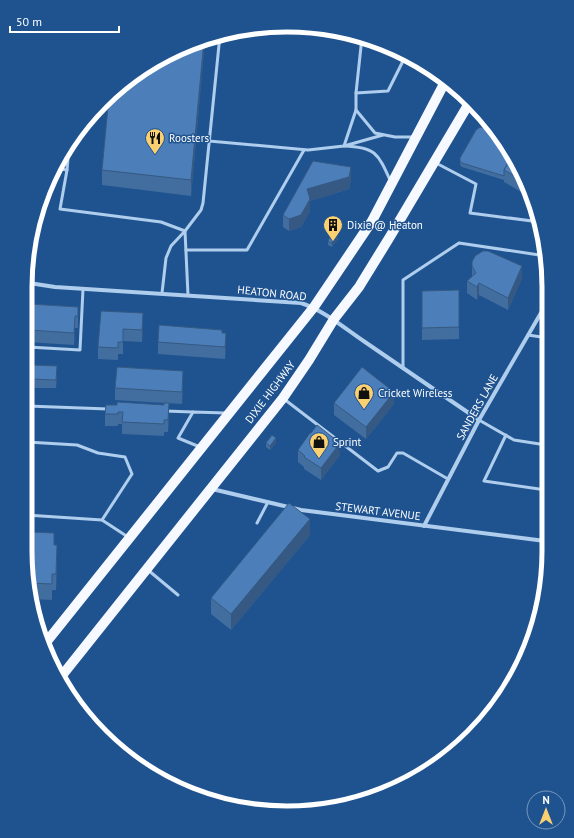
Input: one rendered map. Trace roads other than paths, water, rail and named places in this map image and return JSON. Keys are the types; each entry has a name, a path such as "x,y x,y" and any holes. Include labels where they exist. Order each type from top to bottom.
{"main road":[{"name":"DIXIE HIGHWAY","path":"48,640 314,307 372,221 443,86"},
{"name":"DIXIE HIGHWAY","path":"63,674 283,398 309,360 334,319 363,280 467,107"}],"street":[{"name":"HEATON ROAD","path":"32,283 55,287 300,303 314,307 334,319 362,340 479,420"},
{"name":"SANDERS LANE","path":"424,526 479,420 542,311"},
{"name":"STEWART AVENUE","path":"211,488 300,510 542,541"}],"lane":[{"path":"162,294 166,258 171,246 201,210 203,203 219,42"},
{"path":"344,146 356,110 356,93 361,44"},
{"path":"356,93 388,91 404,60"},
{"path":"356,110 375,133 395,137 416,137"},
{"path":"344,146 383,135"},
{"path":"209,141 304,150 361,146 371,151 380,159 392,183"},
{"path":"186,250 247,250 304,150"},
{"path":"68,155 60,209 161,222 185,231"},
{"path":"434,162 476,184 470,212 533,221"},
{"path":"61,169 67,170"},
{"path":"185,231 188,295"},
{"path":"403,368 403,280 459,243 540,255"},
{"path":"32,347 80,350 83,289"},
{"path":"528,335 542,337"},
{"path":"283,398 378,471 388,467 398,452 403,453 448,479"},
{"path":"32,406 114,409"},
{"path":"162,411 230,413"},
{"path":"194,412 178,438 202,448"},
{"path":"479,420 514,440 542,444"},
{"path":"506,435 484,481 542,489"},
{"path":"32,442 78,445 98,453 125,457 132,474 102,520"},
{"path":"257,523 268,502"},
{"path":"32,516 102,520 130,538"},
{"path":"147,569 178,595"}],"place":[{"name":"Roosters","path":"155,155"},
{"name":"Dixie @ Heaton","path":"333,242"},
{"name":"Cricket Wireless","path":"364,410"},
{"name":"Sprint","path":"319,459"}]}
